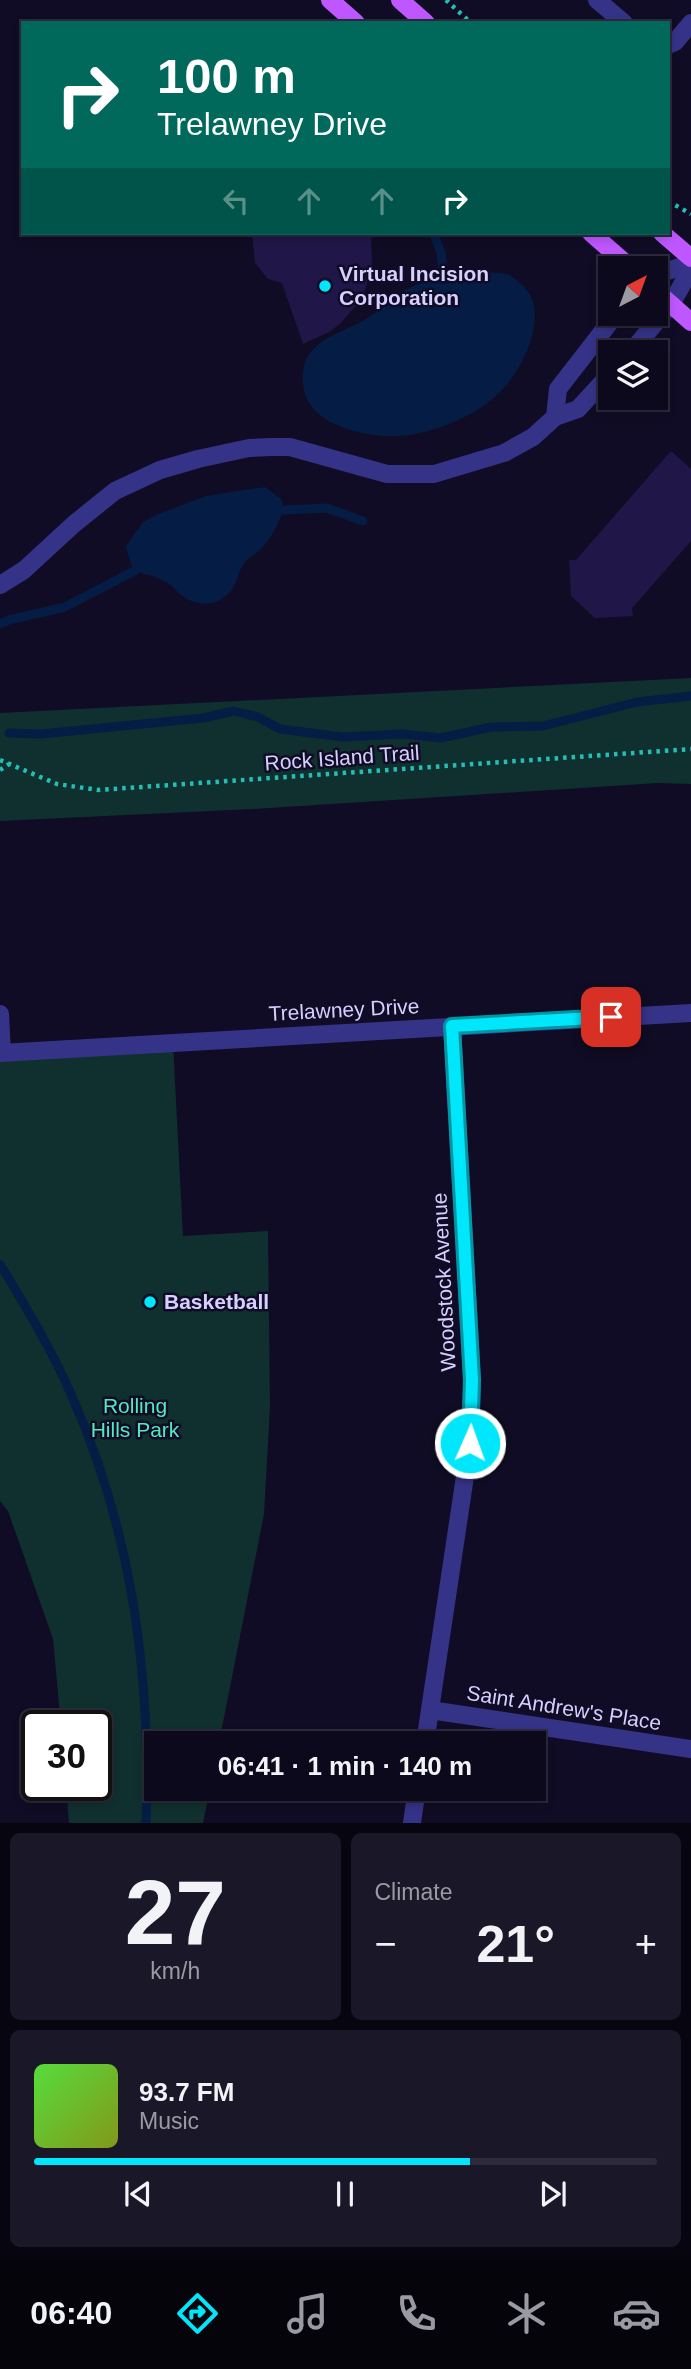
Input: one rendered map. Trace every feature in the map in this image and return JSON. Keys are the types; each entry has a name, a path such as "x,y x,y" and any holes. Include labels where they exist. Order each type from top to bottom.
{"main road":[{"path":"330,0 354,21"},
{"path":"400,0 424,21"},
{"path":"593,235 617,256"},
{"path":"664,235 691,260"},
{"path":"668,301 691,322"}],"street":[{"path":"597,0 622,21"},
{"path":"670,44 691,23"},
{"path":"668,270 691,260"},
{"path":"641,340 671,304 691,269"},
{"path":"555,417 558,389 607,326"},
{"path":"0,585 24,570 74,524 116,491 160,470 248,448 290,447 387,474 434,474 504,453 533,437 555,417 578,409 598,387"},
{"name":"Trelawney Drive","path":"1,1053 691,1013"},
{"path":"0,1014 1,1053"},
{"name":"Woodstock Avenue","path":"427,1731 470,1443 472,1393 452,1026"},
{"name":"Saint Andrew's Place","path":"430,1710 691,1749"},
{"path":"412,1823 416,1801"}],"path":[{"path":"446,0 469,21"},
{"path":"670,202 691,214"},
{"name":"Rock Island Trail","path":"0,760 57,784 98,790 691,749"},
{"path":"0,770 10,764"}],"green space":[{"path":"691,678 691,784 658,783 253,809 0,821 0,713"},
{"name":"Rolling Hills Park","path":"0,1014 2,1052 173,1043 183,1236 268,1231 270,1407 264,1514 221,1731 144,1731 144,1801 208,1801 203,1823 69,1823 67,1801 112,1801 112,1710 60,1710 53,1639 8,1511 0,1501"}],"water":[{"path":"480,273 510,276 530,295 534,309 531,340 524,357 507,385 486,404 444,426 398,436 345,428 322,416 312,407 306,396 303,375 306,360 316,347 372,315 394,297 414,286 446,277"},
{"path":"265,487 281,499 284,510 269,540 245,562 234,586 225,597 207,604 193,602 169,584 139,572 132,565 126,546 143,522 206,496"}],"building":[{"name":"Virtual Incision Corporation","path":"252,235 371,235 372,267 358,303 341,323 329,332 303,344 282,283 268,279 255,263"},
{"path":"671,451 691,469 691,541 632,608 633,616 595,618 571,596 569,560 576,560"}],"waterway":[{"path":"435,237 441,253 444,277"},
{"path":"284,510 327,508 363,521"},
{"path":"0,624 65,607 136,570"},
{"path":"9,733 41,734 203,718 234,711 258,717 280,729 343,737 402,734 441,738 491,727 543,726 637,702 691,696"},
{"path":"0,1264 71,1394 92,1446 123,1551 141,1658 147,1767 146,1823"}],"place":[{"name":"Virtual Incision Corporation","path":"325,286"},
{"name":"Basketball","path":"150,1302"}],"route":[{"path":"470,1443 472,1380 452,1026 611,1017"}]}
